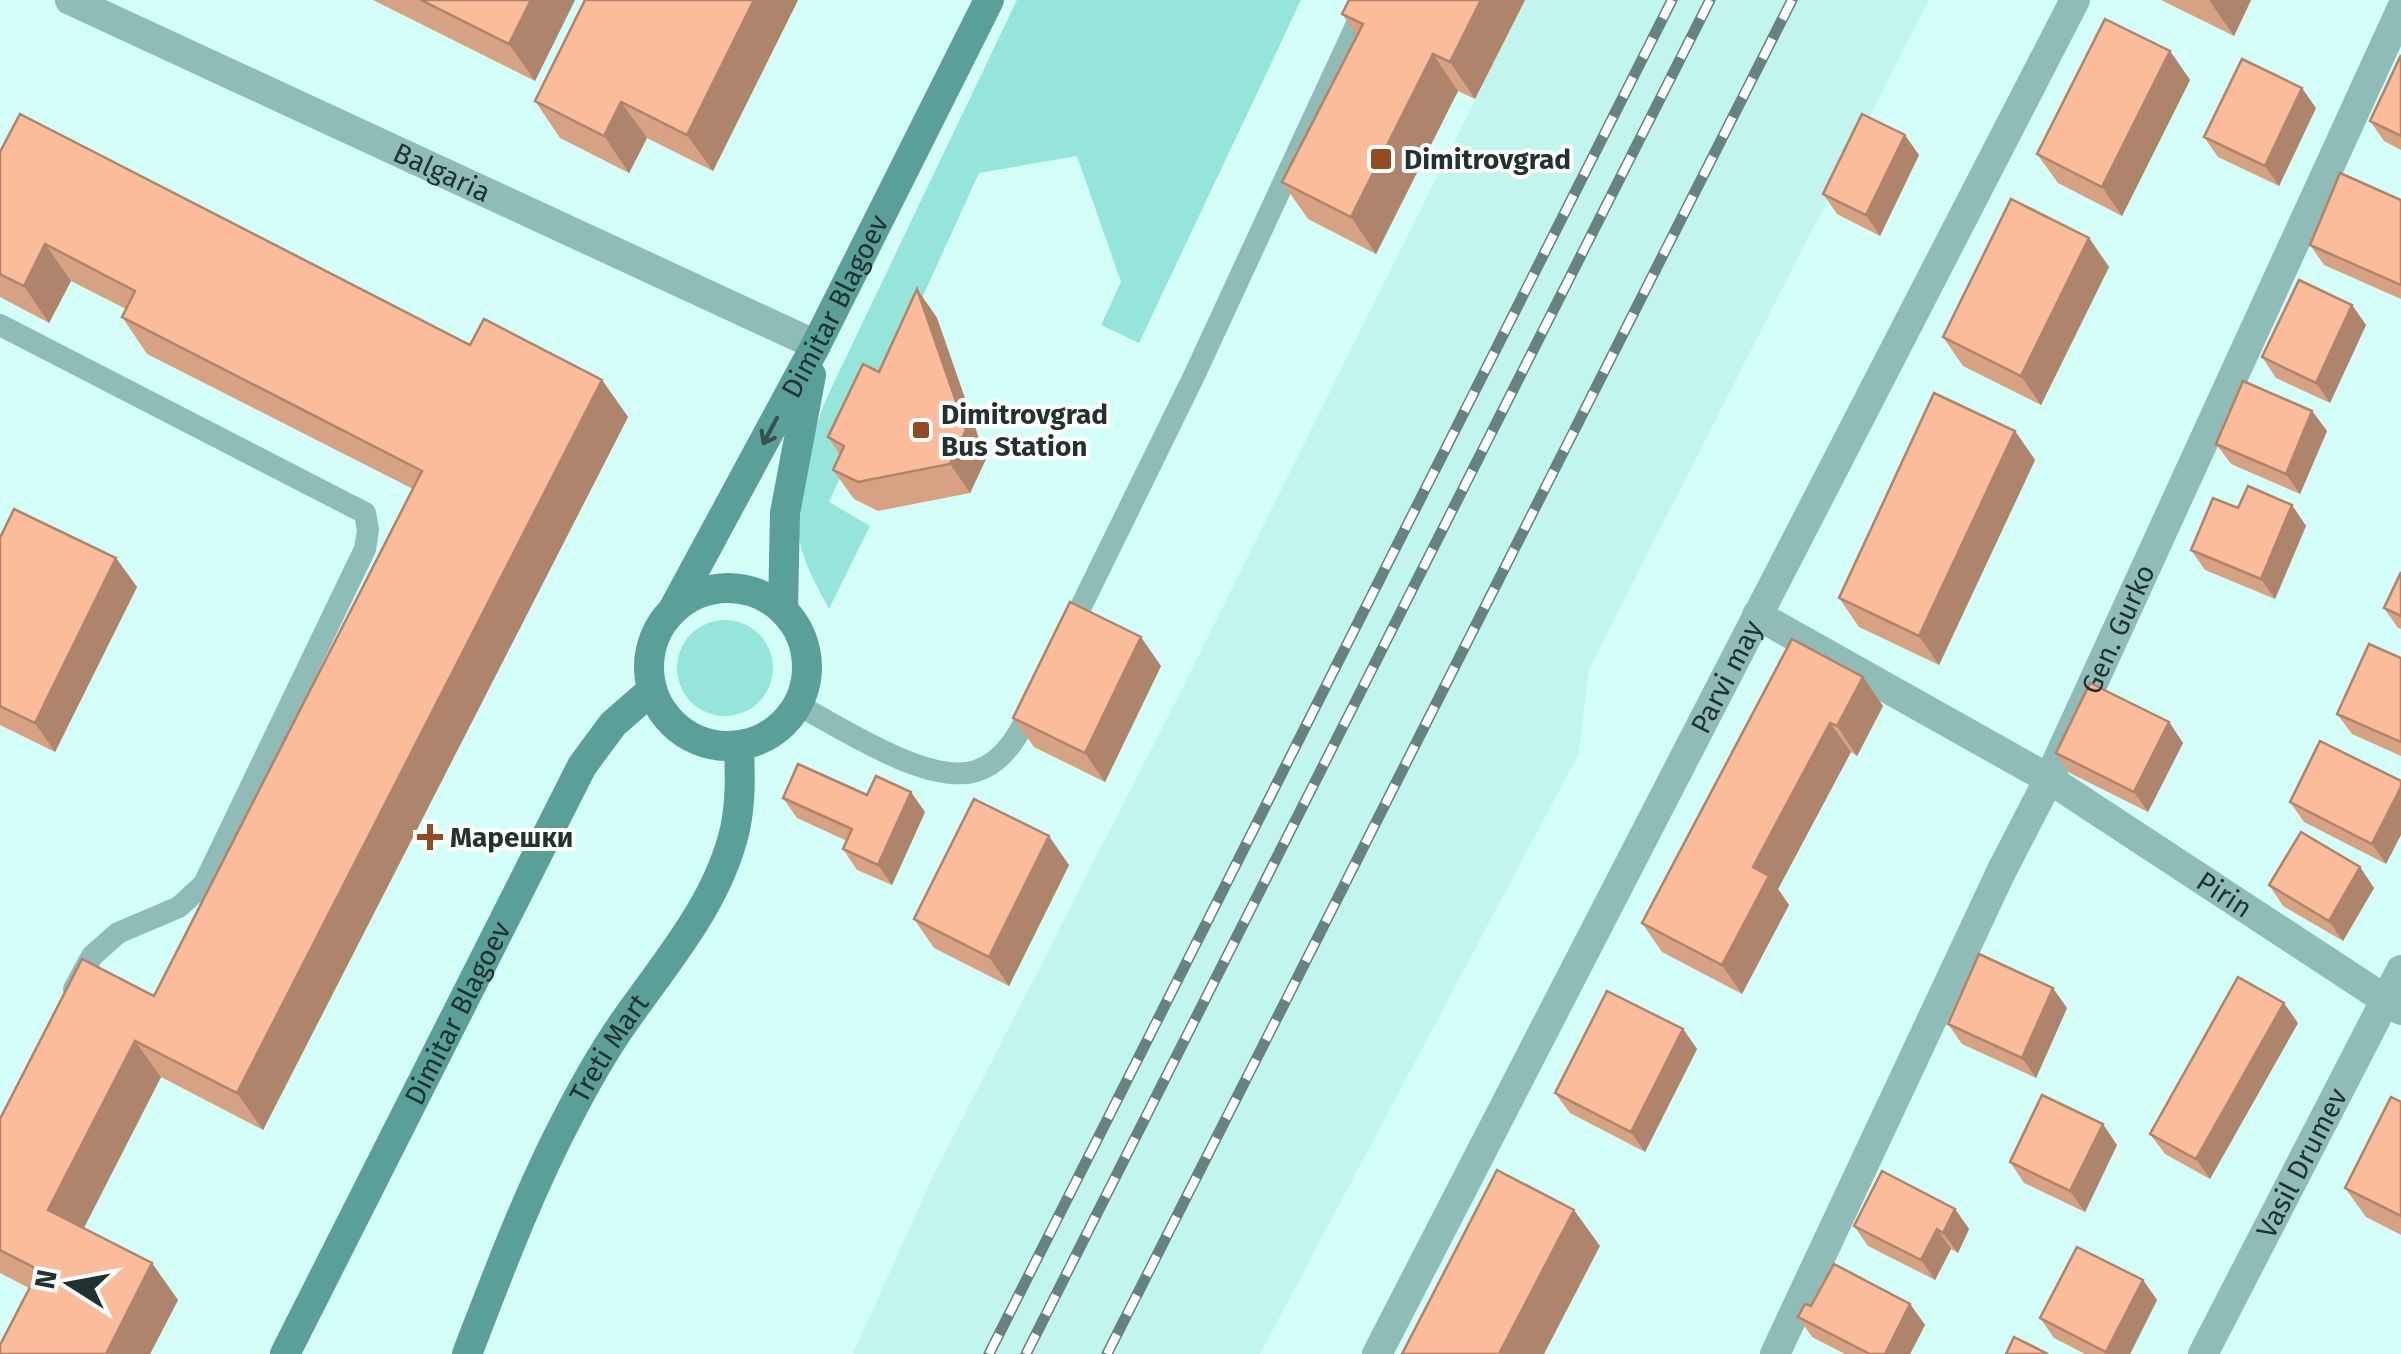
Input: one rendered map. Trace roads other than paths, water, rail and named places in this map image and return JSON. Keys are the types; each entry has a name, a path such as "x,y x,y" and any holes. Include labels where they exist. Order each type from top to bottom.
{"street":[{"name":"Balgaria","path":"70,0 816,345"},
{"name":"Dimitar Blagoev","path":"674,608 816,345 989,0"},
{"name":"Parvi may","path":"1377,1354 2075,0"},
{"name":"Gen. Gurko","path":"1775,1354 2049,779 2401,10"},
{"path":"783,610 785,512 816,345"},
{"path":"729,588 758,594 783,610 806,648 807,677 798,705 780,728 754,743 717,746 685,734 668,720 652,690 649,657 655,636 674,608 700,593 729,588"},
{"name":"Pirin","path":"1757,614 2049,779 2393,1006"},
{"name":"Dimitar Blagoev","path":"285,1354 582,766 612,724 652,690"},
{"name":"Treti Mart","path":"467,1354 515,1231 567,1118 620,1027 711,893 734,832 740,801 739,746"},
{"name":"Vasil Drumev","path":"2203,1354 2393,1006 2401,970"}],"lane":[{"path":"1059,652 1194,376 1368,0"},
{"path":"0,325 365,512 368,530 356,567 204,884 179,907 118,933 92,956 66,1002"},
{"path":"798,705 890,753 951,774 976,771 998,758 1018,736 1042,686"}],"railway":[{"path":"989,1354 1672,0"},
{"path":"1026,1354 1710,0"},
{"path":"1107,1354 1792,0"}],"place":[{"name":"Dimitrovgrad","path":"1381,159"},
{"name":"Dimitrovgrad Bus Station","path":"921,430"},
{"name":"Марешки","path":"430,837"}]}
